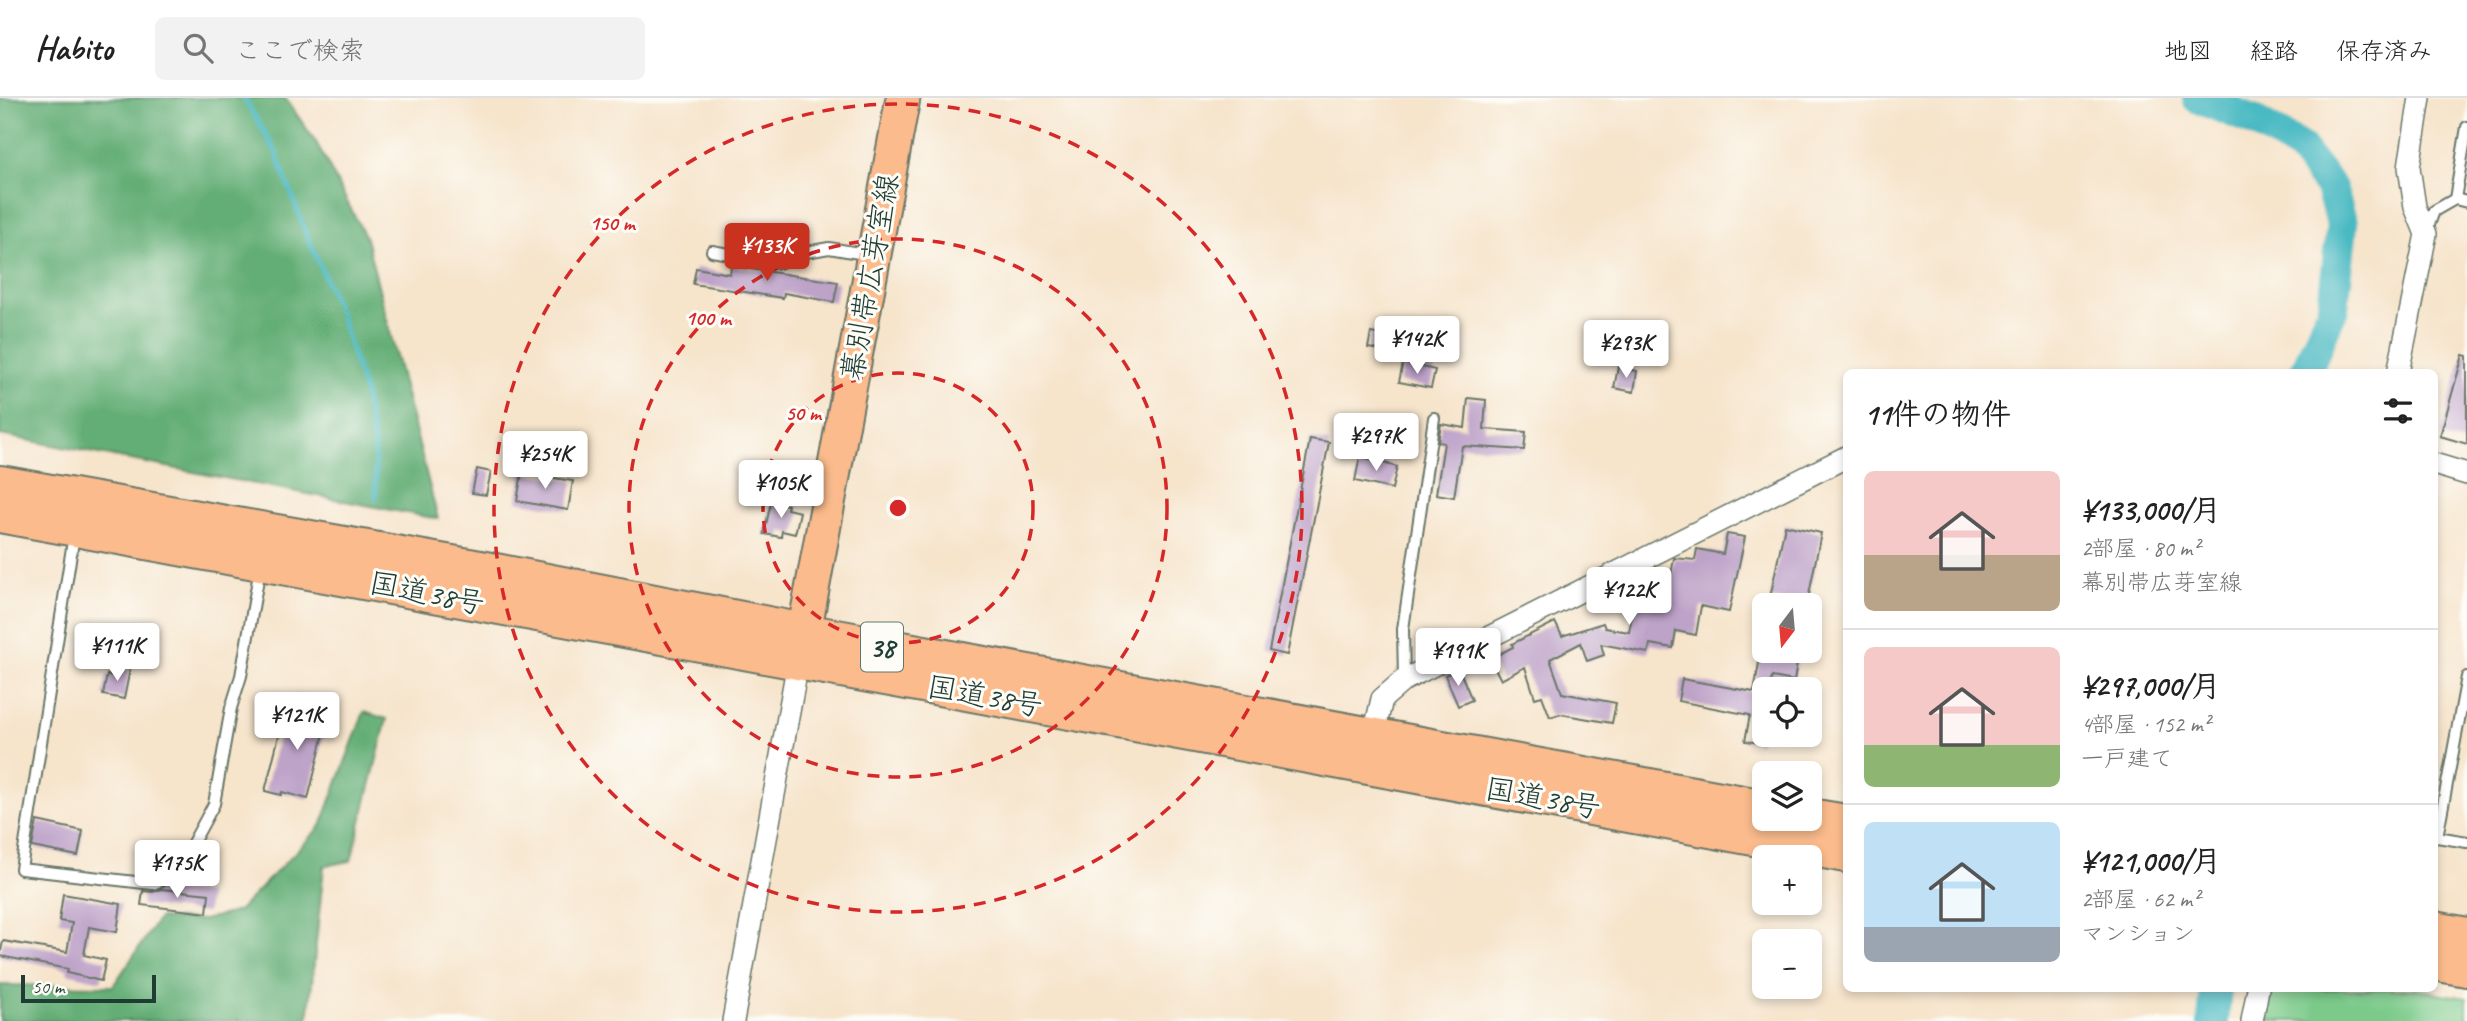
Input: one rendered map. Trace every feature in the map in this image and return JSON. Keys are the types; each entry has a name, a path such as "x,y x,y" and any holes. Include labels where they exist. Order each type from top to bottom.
{"highway":[{"name":"国道38号","path":"0,485 77,514"},
{"name":"国道38号","path":"0,513 77,514 801,647 1370,752 1843,852"},
{"name":"国道38号","path":"1370,752 1752,807"},
{"path":"1822,820 1843,824"},
{"path":"2438,932 2467,937"},
{"path":"2438,962 2467,967"}],"main road":[{"name":"幕別帯広芽室線","path":"801,647 903,98"}],"street":[{"path":"2399,369 2426,234 2415,206 2409,167 2420,98"},
{"path":"1370,752 1382,699 1405,680 1843,459"},
{"path":"2438,465 2467,474"},
{"path":"733,1021 801,647"},
{"path":"2252,1021 2257,992"}],"lane":[{"path":"2455,200 2467,127"},
{"path":"2426,234 2434,211 2455,200 2467,202"},
{"path":"712,251 779,263 801,253 829,248 874,256"},
{"path":"1405,680 1403,629 1434,418"},
{"path":"77,514 21,869 153,884 176,874 214,804 231,708 241,676 263,548"},
{"path":"2438,832 2467,677"},
{"path":"2438,837 2467,842"}],"green space":[{"path":"0,98 285,98 316,142 366,238 438,519 0,435"},
{"path":"364,712 387,719 351,861 324,866 308,1021 0,1021 0,985 113,986 159,918 203,920 238,911 321,826"},
{"path":"2271,992 2432,992 2467,998 2467,1021 2266,1021"}],"building":[{"path":"731,266 838,282 834,302 784,293 783,298 693,284 696,268 730,274"},
{"path":"1371,333 1418,342 1416,356 1368,348"},
{"path":"2463,355 2467,356 2467,444 2440,436"},
{"path":"1403,363 1435,370 1431,388 1399,382"},
{"path":"1618,367 1637,371 1634,392 1614,388"},
{"path":"1468,398 1486,400 1484,429 1526,432 1524,450 1462,446 1454,497 1436,494 1444,443 1438,442 1441,424 1465,428"},
{"path":"1310,439 1329,442 1287,655 1269,651"},
{"path":"1360,456 1397,467 1392,489 1355,481"},
{"path":"477,469 491,472 486,495 472,493"},
{"path":"522,473 573,481 568,510 517,501"},
{"path":"771,502 788,505 787,509 800,512 795,534 782,531 781,537 764,534"},
{"path":"1785,525 1821,533 1809,593 1771,593"},
{"path":"1727,534 1745,537 1729,612 1701,606 1696,635 1676,631 1673,648 1650,644 1648,653 1601,644 1604,655 1587,661 1581,643 1550,659 1562,693 1616,703 1612,723 1560,714 1550,717 1542,696 1535,698 1525,667 1501,680 1490,659 1513,647 1512,644 1555,622 1562,636 1603,623 1605,628 1629,632 1640,575 1670,581 1674,558 1695,560 1697,549 1723,554"},
{"path":"1759,663 1797,663 1795,677 1757,677"},
{"path":"115,667 130,669 124,699 103,695 107,675 113,676"},
{"path":"1459,669 1472,700 1458,706 1445,675"},
{"path":"1682,679 1752,692 1752,742 1745,741 1750,715 1678,701"},
{"path":"287,704 329,713 308,799 282,792 281,795 265,791"},
{"path":"37,821 83,831 78,856 32,847"},
{"path":"142,844 167,850 162,871 152,876 145,875 146,866 138,864"},
{"path":"161,889 209,894 207,913 141,905 143,891"},
{"path":"63,894 121,904 117,932 89,927 84,955 106,960 101,981 67,973 68,969 0,956 3,941 67,952 72,923 59,921"}],"waterway":[{"path":"244,98 275,150 340,314 364,391 375,450 376,499"},
{"path":"2198,98 2251,119 2299,147 2331,188 2342,224 2333,308 2307,369"},
{"path":"2213,1021 2216,992"}]}
